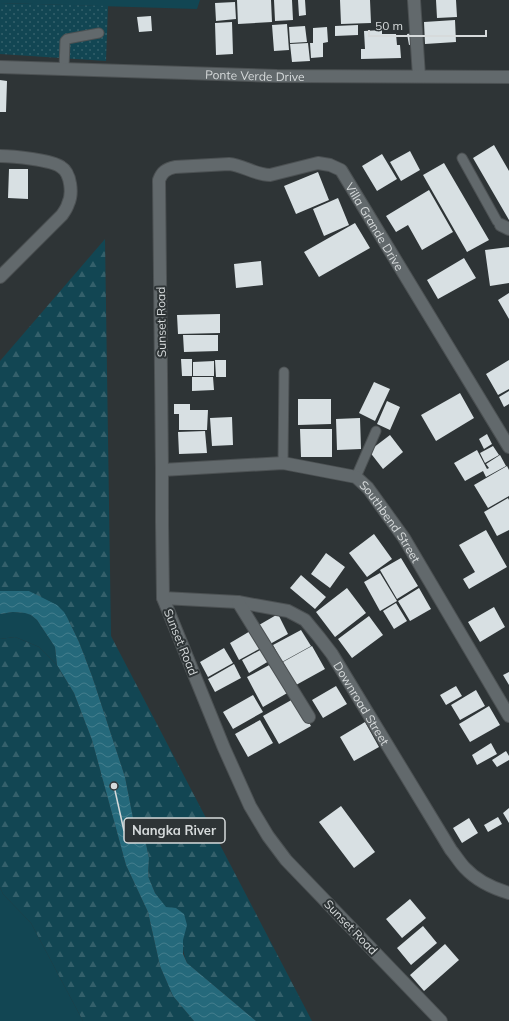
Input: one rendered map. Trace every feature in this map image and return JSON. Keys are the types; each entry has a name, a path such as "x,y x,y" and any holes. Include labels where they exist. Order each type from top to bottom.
{"street":[{"path":"414,0 419,76"},
{"name":"Ponte Verde Drive","path":"0,67 277,76 509,77"},
{"path":"0,156 12,156 52,162 64,169 71,184 69,204 62,215 0,277"},
{"name":"Villa Grande Drive","path":"159,180 163,172 168,168 229,164 264,175 318,163 330,165 341,170 509,446"},
{"name":"Sunset Road","path":"159,180 163,598 224,748 250,806 268,836 286,860 441,1021"},
{"name":"Southbend Street","path":"162,470 283,463 356,477 368,488 404,538 509,716"},
{"name":"Downroad Street","path":"163,598 238,602 288,611 305,620 332,654 451,850 465,868 478,879 495,889 509,893"},
{"path":"238,602 309,717"}],"lane":[{"path":"64,69 65,41 67,39 98,33"},
{"path":"462,158 497,221 505,227"},
{"path":"283,463 284,372"},
{"path":"356,477 376,431"}],"green space":[{"path":"0,0 200,0 197,9 0,3"},
{"path":"0,3 108,6 106,61 0,54"},
{"path":"105,239 111,636 312,1021 256,1021 187,963 183,944 186,925 176,908 166,908 155,893 148,876 149,858 146,844 135,828 125,777 92,676 79,642 68,619 29,591 0,591 0,361"},
{"path":"13,612 26,613 37,620 55,647 57,665 39,647 15,637 0,639 0,614"},
{"path":"15,637 39,647 57,665 74,693 92,740 126,865 148,912 160,966 173,996 194,1021 83,1021 31,923 3,894 0,887 0,639"},
{"path":"0,887 3,894 31,923 83,1021 0,1021"}],"water":[{"path":"0,591 29,591 57,605 64,612 79,642 92,676 125,777 135,828 146,844 149,858 148,876 155,893 166,907 176,908 184,914 187,925 183,940 183,954 187,963 256,1021 194,1021 173,996 160,966 148,912 126,865 92,740 74,693 57,665 55,647 37,620 31,615 13,612 0,614"}],"building":[{"path":"237,0 271,0 272,22 238,24"},
{"path":"274,0 292,0 293,20 275,21"},
{"path":"298,0 305,0 306,15 299,16"},
{"path":"340,0 370,0 371,23 341,24"},
{"path":"436,0 456,0 457,17 437,18"},
{"path":"235,2 236,19 216,21 215,3"},
{"path":"151,16 152,31 139,32 137,17"},
{"path":"455,20 456,42 425,44 424,22"},
{"path":"232,22 233,54 216,55 215,23"},
{"path":"287,24 289,50 274,51 272,25"},
{"path":"358,25 358,35 335,36 335,26"},
{"path":"305,26 307,42 290,43 289,27"},
{"path":"327,27 328,42 323,43 323,57 311,58 310,43 313,43 313,28"},
{"path":"382,30 382,34 396,34 397,45 400,45 401,58 361,59 361,49 365,49 364,31"},
{"path":"414,33 416,44 409,45 407,34"},
{"path":"308,43 310,61 292,62 290,44"},
{"path":"0,80 7,81 6,112 0,112"},
{"path":"494,145 509,171 509,220 473,158"},
{"path":"410,151 420,170 401,181 390,162"},
{"path":"382,154 397,179 377,191 362,166"},
{"path":"444,163 489,240 467,252 423,175"},
{"path":"9,169 28,169 28,199 8,198"},
{"path":"318,172 329,200 296,214 284,186"},
{"path":"429,190 453,232 422,250 408,225 396,232 386,216"},
{"path":"338,198 349,225 324,236 313,209"},
{"path":"355,223 370,248 319,277 304,252"},
{"path":"509,247 509,283 490,286 485,250"},
{"path":"464,258 476,278 438,299 427,280"},
{"path":"261,261 263,285 236,288 234,264"},
{"path":"509,293 509,319 498,300"},
{"path":"220,314 220,333 178,334 177,315"},
{"path":"183,335 218,335 218,351 184,352"},
{"path":"181,359 192,359 192,376 182,376"},
{"path":"215,360 226,360 226,377 216,377"},
{"path":"509,360 509,389 498,395 486,374"},
{"path":"214,361 214,376 193,376 193,362"},
{"path":"192,377 213,377 214,390 192,391"},
{"path":"374,382 390,389 375,421 359,413"},
{"path":"509,391 509,404 504,407 499,397"},
{"path":"460,393 474,418 436,441 421,415"},
{"path":"298,399 331,399 331,424 298,425"},
{"path":"387,401 400,407 390,430 377,424"},
{"path":"174,404 190,404 190,410 208,410 207,430 179,430 179,414 174,414"},
{"path":"232,417 233,445 212,446 210,418"},
{"path":"360,418 361,449 337,450 336,419"},
{"path":"300,429 332,429 332,457 301,457"},
{"path":"205,431 207,453 179,454 178,432"},
{"path":"487,434 492,444 484,449 479,439"},
{"path":"390,435 403,452 383,469 369,451"},
{"path":"493,446 499,455 485,463 480,453"},
{"path":"477,450 487,469 489,468 486,464 500,455 506,466 486,477 483,471 465,481 454,463"},
{"path":"507,466 509,470 509,496 488,508 474,485"},
{"path":"508,498 509,530 497,536 484,512"},
{"path":"486,530 507,567 469,589 463,579 475,572 459,545"},
{"path":"374,534 392,559 367,577 349,553"},
{"path":"326,553 345,567 330,588 311,574"},
{"path":"401,558 418,586 397,599 380,570"},
{"path":"380,573 397,601 380,611 364,582"},
{"path":"301,575 326,597 315,609 290,588"},
{"path":"347,588 366,613 335,637 316,612"},
{"path":"419,588 431,609 410,621 398,601"},
{"path":"396,603 407,621 394,629 383,611"},
{"path":"494,607 505,627 480,642 468,622"},
{"path":"278,614 288,634 270,644 259,625"},
{"path":"369,616 383,635 352,658 338,639"},
{"path":"252,630 261,648 239,660 230,643"},
{"path":"301,630 311,646 282,662 273,645"},
{"path":"312,646 325,669 296,685 283,662"},
{"path":"224,648 233,663 208,677 200,662"},
{"path":"262,649 269,661 249,673 242,660"},
{"path":"273,663 289,692 263,707 247,677"},
{"path":"234,664 241,678 215,692 208,679"},
{"path":"509,672 509,685 503,675"},
{"path":"336,686 347,704 323,718 312,700"},
{"path":"456,686 462,696 446,705 440,695"},
{"path":"476,690 485,706 460,720 451,705"},
{"path":"253,695 263,712 233,729 223,712"},
{"path":"295,698 311,726 279,744 263,716"},
{"path":"489,706 500,725 470,742 459,724"},
{"path":"260,720 273,743 248,757 235,734"},
{"path":"365,722 379,747 354,761 340,737"},
{"path":"491,743 497,754 477,765 472,755"},
{"path":"506,751 509,756 509,760 497,767 492,760"},
{"path":"341,806 375,852 354,868 319,822"},
{"path":"509,808 509,823 503,813"},
{"path":"498,817 502,824 488,832 484,825"},
{"path":"469,818 478,833 462,843 453,828"},
{"path":"410,899 426,918 402,938 386,919"},
{"path":"423,926 437,943 411,965 397,948"},
{"path":"445,944 459,960 424,991 410,975"}],"place":[{"name":"Nangka River","path":"114,786"}]}
